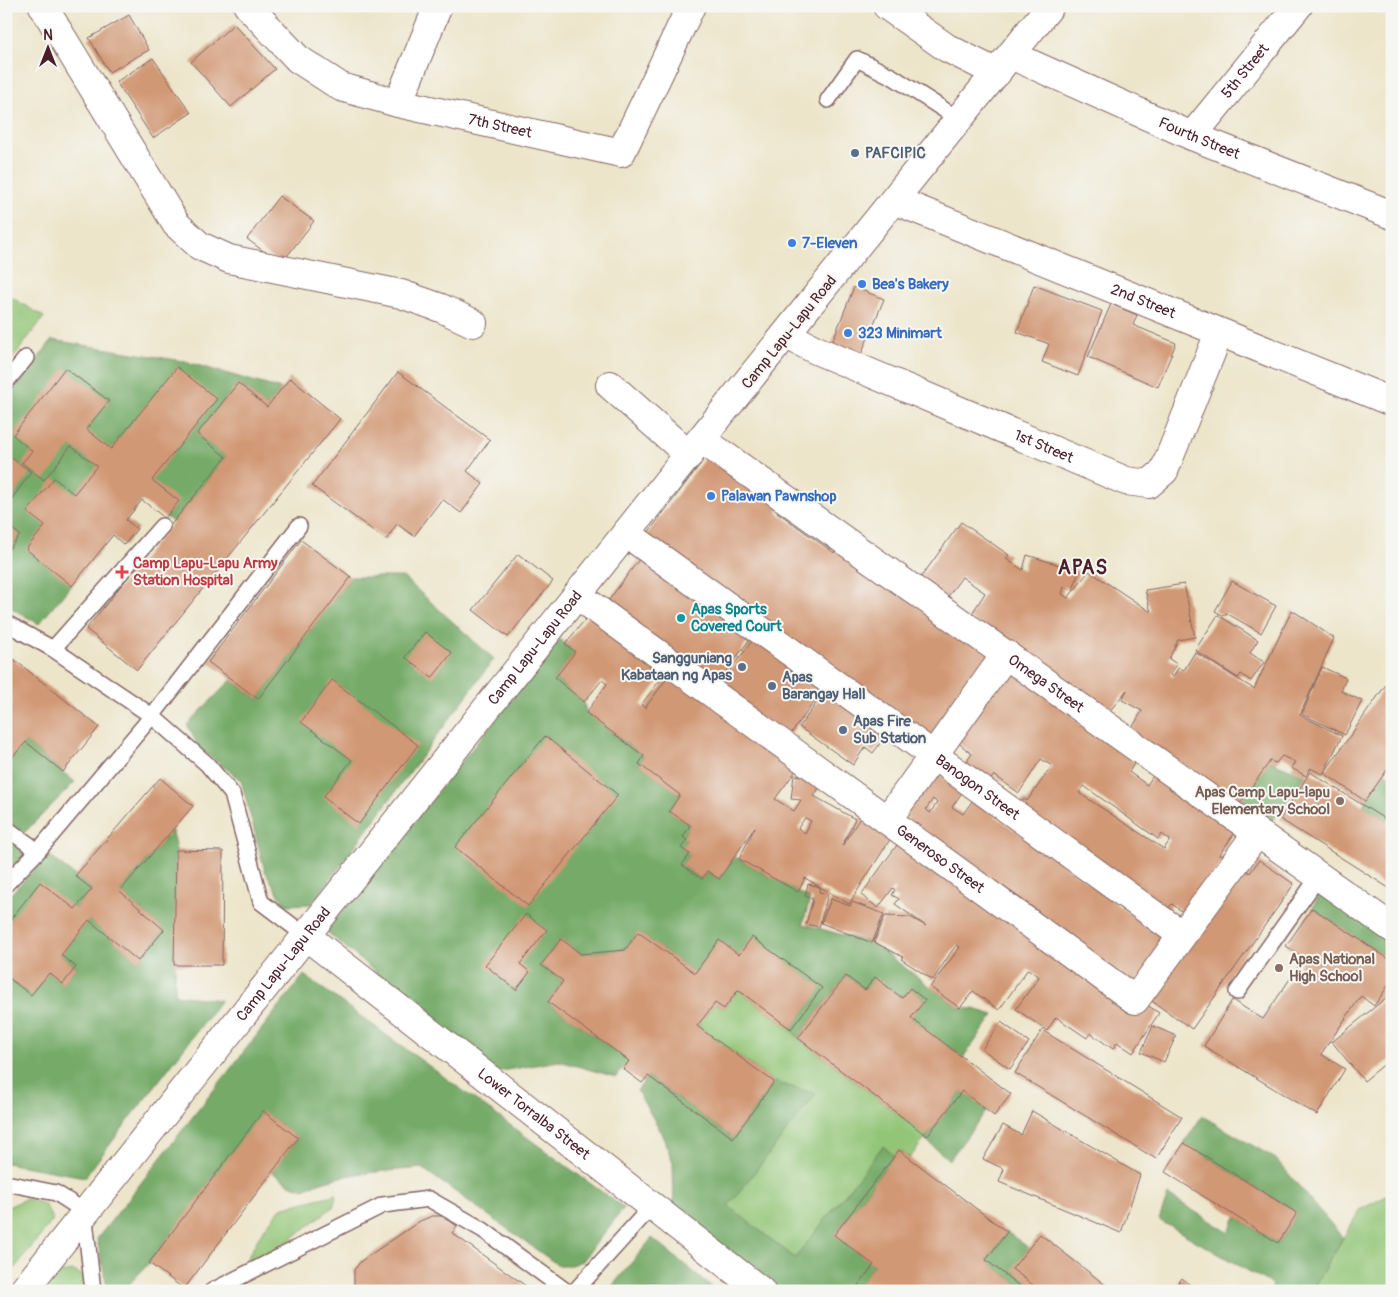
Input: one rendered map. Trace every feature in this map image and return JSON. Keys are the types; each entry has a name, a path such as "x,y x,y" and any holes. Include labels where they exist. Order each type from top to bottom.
{"street":[{"path":"43,6 176,224 200,246 229,258 401,294 442,308 473,323"},
{"name":"7th Street","path":"248,6 298,59 341,87 398,103 621,153 690,6"},
{"path":"398,103 438,6"},
{"name":"Fourth Street","path":"887,6 947,48 1004,64 1392,214"},
{"name":"Camp Lapu-Lapu Road","path":"22,1291 626,533 1050,6"},
{"name":"5th Street","path":"1192,136 1298,6"},
{"name":"2nd Street","path":"894,200 1392,402"},
{"name":"1st Street","path":"787,335 816,350 1126,481 1149,484 1164,471 1218,333"},
{"name":"Omega Street","path":"610,385 695,447 1006,654 1392,928"},
{"name":"Banogon Street","path":"626,533 1182,935"},
{"name":"Generoso Street","path":"577,595 1135,1000 1257,833"},
{"path":"887,820 1006,654"},
{"name":"Lower Torralba Street","path":"306,936 761,1291"}],"lane":[{"path":"828,100 857,59 910,87 960,120"},
{"path":"6,382 26,358"},
{"path":"53,649 162,526"},
{"path":"6,884 38,851 152,716 299,526"},
{"path":"6,623 53,649 152,716 207,764 232,794 261,902 306,936"},
{"path":"6,828 38,851"},
{"path":"1237,992 1319,876"},
{"path":"6,1183 56,1193 84,1211 93,1291"},
{"path":"212,1291 382,1205 429,1198 483,1230 566,1291"},
{"path":"575,1291 652,1206"}],"green space":[{"path":"6,294 44,317 6,367 6,342 12,335 6,330"},
{"path":"52,340 183,361 281,389 267,407 238,383 198,434 226,457 173,522 142,500 126,520 137,529 124,545 113,535 39,624 6,605 6,401"},
{"path":"351,577 403,577 494,659 312,904 285,905 265,871 241,780 200,749 187,725 231,680 258,699"},
{"path":"560,639 575,652 555,678 584,702 586,713 644,756 639,764 680,795 669,811 690,825 683,837 687,840 681,848 690,854 682,865 702,879 707,871 719,879 735,857 810,899 803,924 872,943 959,1008 974,1009 994,1015 963,1058 911,1018 925,1000 910,988 902,998 875,978 865,990 846,976 798,1038 791,1029 821,988 739,955 719,941 695,973 638,932 625,950 581,954 561,939 541,965 563,981 548,1002 629,1061 616,1077 559,1061 495,1072 326,931"},
{"path":"26,742 75,782 24,833 6,820 6,764"},
{"path":"1270,761 1306,776 1269,825 1239,805"},
{"path":"1385,773 1392,776 1392,833 1387,830 1391,823 1363,805"},
{"path":"172,831 176,850 175,995 221,1000 85,1177 6,1163 6,976 31,995 49,973 63,984 76,967 61,955 89,920 138,961 164,930 120,891"},
{"path":"6,837 26,852 6,873"},
{"path":"48,855 92,889 75,909 6,925 6,899"},
{"path":"1323,889 1392,938 1392,961 1312,908"},
{"path":"304,975 624,1208 582,1261 571,1265 558,1265 422,1168 347,1176 318,1183 304,1189 289,1184 272,1172 298,1138 264,1112 149,1263 123,1291 108,1291 97,1239"},
{"path":"738,990 791,1029 798,1038 927,1136 910,1158 899,1150 894,1156 883,1147 795,1258 727,1206 815,1094 774,1082 698,1026 715,1003 724,1009"},
{"path":"648,1076 733,1138 774,1082 816,1094 728,1206 795,1258 883,1146 894,1156 834,1235 874,1265 854,1291 779,1291 674,1211 673,1162 659,1128 637,1091"},
{"path":"962,1091 987,1110 949,1160 925,1139"},
{"path":"1202,1116 1276,1159 1343,1238 1311,1291 1271,1291 1273,1285 1159,1220 1168,1195 1228,1232 1236,1217 1278,1243 1297,1213 1184,1143"},
{"path":"1392,1193 1392,1291 1311,1291 1360,1210"},
{"path":"337,1194 333,1207 265,1259 254,1264 245,1262 263,1230 281,1208"},
{"path":"25,1199 45,1204 53,1220 6,1279 6,1208"},
{"path":"1007,1232 1029,1248 1013,1269 1041,1291 1026,1291 986,1260"},
{"path":"652,1238 717,1291 608,1291"},
{"path":"74,1271 86,1278 89,1291 39,1291 55,1276"}],"building":[{"path":"129,15 149,50 109,72 89,38"},
{"path":"234,24 275,69 231,107 191,62"},
{"path":"153,58 191,113 153,138 116,82"},
{"path":"279,196 314,221 281,264 247,239"},
{"path":"1034,285 1102,311 1078,376 1042,362 1049,344 1017,332"},
{"path":"854,287 884,299 858,362 829,350"},
{"path":"1111,304 1137,315 1133,325 1176,343 1158,387 1088,357"},
{"path":"177,367 217,399 152,480 179,501 165,518 142,500 126,520 137,529 124,545 113,535 72,586 26,549 45,526 27,512 54,478 74,494 97,466 71,446 44,480 22,463 32,451 13,435 65,368 109,401 86,429 111,449"},
{"path":"398,372 490,440 467,471 483,484 461,513 442,499 414,536 397,524 386,540 312,486"},
{"path":"290,378 340,419 137,670 86,629 226,457 197,434 238,383 267,407"},
{"path":"6,454 31,472 6,507"},
{"path":"708,454 780,508 777,512 834,553 836,550 995,658 934,749 644,538"},
{"path":"961,522 1009,555 1006,559 1023,570 1027,555 1079,571 1073,590 1064,587 1062,594 1068,598 1089,571 1151,612 1145,590 1184,584 1195,637 1178,640 1169,659 1177,664 1170,675 1173,677 1178,668 1184,670 1195,652 1254,689 1292,610 1334,638 1300,715 1342,736 1323,774 1310,768 1306,776 1291,768 1295,762 1282,756 1276,763 1270,761 1239,805 1129,733 1142,711 1122,700 1127,690 1108,713 1065,680 969,618 985,593 962,577 946,599 919,580"},
{"path":"6,524 20,535 6,553"},
{"path":"301,540 351,577 258,699 208,662"},
{"name":"Apas Sports Covered Court","path":"646,550 756,631 715,686 605,605"},
{"path":"518,554 553,581 508,637 473,610"},
{"path":"1232,581 1276,606 1261,633 1226,613 1224,616 1215,611"},
{"path":"593,610 668,669 641,705 645,708 671,673 800,765 775,799 794,811 801,800 791,799 794,775 825,779 814,796 855,819 842,846 865,810 896,830 849,904 805,878 798,892 739,859 755,827 719,879 707,871 702,879 682,865 690,854 681,848 687,840 683,837 690,825 669,811 680,795 639,764 644,756 586,713 607,684 602,680 584,702 555,678 575,652 565,644","holes":["805,818 811,821 805,833 798,828"]},
{"path":"1218,615 1258,640 1250,653 1264,662 1251,681 1241,674 1238,678 1195,650"},
{"path":"425,632 452,653 432,678 405,657"},
{"name":"Apas Barangay Hall","path":"758,633 828,683 787,739 717,688"},
{"path":"6,653 99,727 63,772 26,742 6,764"},
{"path":"1003,662 1051,695 1080,725 1135,762 1129,772 1147,785 1154,774 1236,831 1219,855 1226,859 1183,912 1172,904 1164,914 1015,810 1024,799 1027,801 1052,766 1041,759 1019,793 994,775 987,785 963,766 972,754 956,741","holes":["1084,786 1158,839 1162,834 1170,840 1164,849 1079,793"]},
{"path":"1322,667 1346,678 1341,691 1362,701 1345,735 1302,714"},
{"path":"1392,676 1392,763 1365,801 1324,773"},
{"path":"332,680 418,745 359,824 323,797 352,760 301,722"},
{"name":"Apas Fire Sub Station","path":"826,690 887,734 873,753 865,747 853,765 799,727"},
{"path":"545,736 618,795 528,906 455,847"},
{"path":"931,769 963,791 952,807 963,814 973,800 1092,885 1166,942 1134,984 1027,903 899,813","holes":["933,799 937,803 930,813 926,809"]},
{"path":"1310,772 1391,823 1387,830 1392,833 1392,890 1280,819"},
{"path":"160,778 193,806 120,891 164,930 138,961 89,920 61,955 76,967 63,984 49,973 31,995 6,976 6,925 40,882 75,909 92,889 75,876"},
{"path":"902,838 1159,1013 1133,1053 1117,1042 1113,1049 1090,1033 1087,1038 1056,1017 1047,1031 1016,1009 1039,977 1028,969 999,1010 973,991 960,1008 930,987 960,947 957,945 951,952 933,980 901,959 903,957 874,942 885,916 910,917 926,926 895,904 899,899 892,895 895,890 893,888 878,908 861,895"},
{"path":"176,850 223,851 222,965 174,965"},
{"path":"1259,860 1294,884 1192,1029 1149,999 1242,868 1250,873"},
{"path":"808,884 820,887 819,892 828,894 819,927 806,924 813,899 805,896"},
{"path":"831,899 850,906 852,902 884,914 872,943 821,923"},
{"path":"1312,908 1392,961 1392,980 1374,1006 1361,996 1321,1054 1345,1069 1317,1115 1204,1046 1232,1000 1263,1019 1304,958 1286,946"},
{"path":"526,914 547,930 520,964 530,972 516,990 485,965"},
{"path":"638,932 695,973 719,940 739,955 752,937 822,988 791,1029 738,990 724,1009 715,1003 697,1026 774,1082 733,1138 648,1076 642,1083 623,1069 629,1061 548,1002 563,981 541,965 561,939 581,954 625,950"},
{"path":"846,976 865,990 875,977 902,998 910,988 925,1000 911,1018 1011,1094 994,1116 962,1091 927,1136 798,1038"},
{"path":"1392,993 1392,1058 1364,1081 1332,1042"},
{"path":"1001,1022 1029,1042 1010,1069 982,1049"},
{"path":"1153,1026 1176,1036 1164,1062 1141,1052"},
{"path":"1042,1030 1182,1117 1156,1159 1015,1073"},
{"path":"263,1111 298,1138 184,1289 149,1263"},
{"path":"1032,1111 1140,1175 1121,1233 999,1182 1004,1169 983,1159 1003,1125 1021,1135"},
{"path":"1184,1143 1297,1213 1278,1243 1165,1172"},
{"path":"899,1150 1007,1232 986,1260 1026,1291 854,1291 874,1265 834,1235"},
{"path":"432,1216 443,1216 457,1226 452,1233 533,1291 354,1291 354,1270 361,1261 420,1221"},
{"path":"1040,1234 1113,1291 1041,1291 1012,1269"},
{"path":"1182,1278 1197,1291 1172,1291"}],"place":[{"name":"PAFCIPIC","path":"855,153"},
{"name":"7-Eleven","path":"792,243"},
{"name":"Bea's Bakery","path":"862,284"},
{"name":"323 Minimart","path":"848,333"},
{"name":"Palawan Pawnshop","path":"711,496"},
{"name":"Camp Lapu-Lapu Army Station Hospital","path":"122,572"},
{"name":"Apas Sports Covered Court","path":"681,618"},
{"name":"Sangguniang Kabataan ng Apas","path":"742,667"},
{"name":"Apas Barangay Hall","path":"772,686"},
{"name":"Apas Fire Sub Station","path":"843,730"},
{"name":"Apas Camp Lapu-lapu Elementary School","path":"1340,801"},
{"name":"Apas National High School","path":"1279,968"}],"district":[{"name":"APAS","path":"1083,567"}]}
